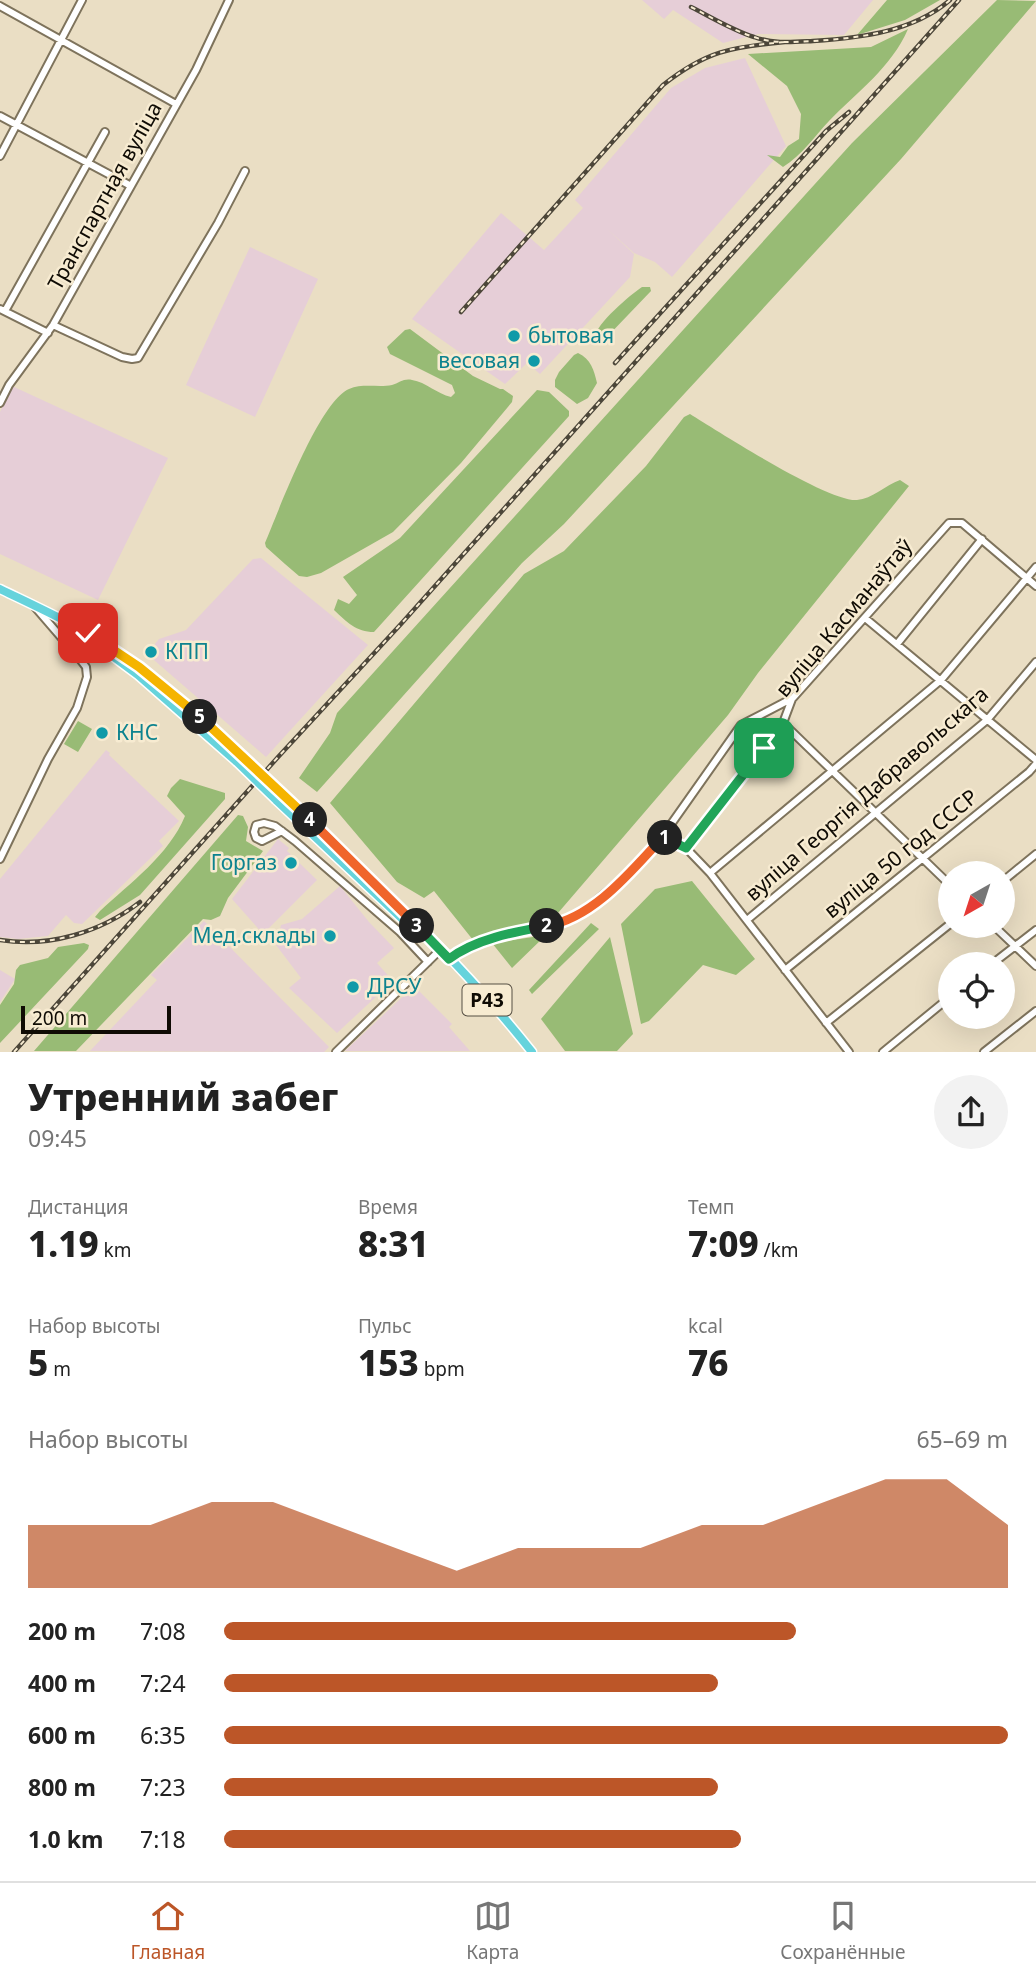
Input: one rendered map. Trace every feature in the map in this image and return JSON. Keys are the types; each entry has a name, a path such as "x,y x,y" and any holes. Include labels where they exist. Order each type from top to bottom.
{"main road":[{"name":"Р43","path":"0,589 68,626 138,675 240,759"},
{"name":"Р43","path":"48,616 88,633 139,667 195,712 279,796 388,895 532,1052"}],"street":[{"path":"0,156 82,0"},
{"name":"Транспартная вуліца","path":"0,403 9,385 53,325 200,63 229,0"},
{"path":"0,6 176,104"},
{"path":"0,116 131,186"},
{"path":"48,333 3,310 105,132"},
{"path":"53,325 122,357 132,359 142,354 245,171"},
{"name":"вуліца Касманаўтаў","path":"686,848 764,748 772,731 783,723 792,699 943,529 951,522 962,523 982,539"},
{"path":"897,644 982,539 1036,586"},
{"path":"710,873 941,680 1036,567"},
{"path":"0,859 84,692 87,677 86,667 48,616"},
{"path":"865,618 1036,762"},
{"path":"62,638 62,630 68,626"},
{"name":"вуліца Георгія Дабравольскага","path":"747,920 987,720 1036,662"},
{"path":"449,959 461,950 495,938 571,919 626,876 663,837 741,726 792,699"},
{"path":"783,723 938,874"},
{"name":"вуліца 50 год СССР","path":"785,970 923,860 1029,772 1036,762"},
{"path":"282,831 400,932 428,962"},
{"path":"663,837 686,848 710,873 849,1052"},
{"path":"1015,871 1036,854"},
{"path":"1007,952 1036,930"},
{"path":"826,1023 938,934"},
{"path":"1006,938 1036,965"},
{"path":"336,1052 440,950"},
{"path":"883,1052 938,1007"},
{"path":"984,1052 1036,1011"}],"shaded area":[{"path":"642,0 873,0 844,35 758,34 723,43 673,10 664,19"},
{"path":"745,58 786,146 672,277 655,262 634,253 606,228 634,254 630,277 540,374 527,363 505,384 412,319 501,213 544,250 583,208 575,200 671,88 705,68"},
{"path":"250,247 318,279 255,417 186,385"},
{"path":"12,386 168,458 98,600 0,554 0,412"},
{"path":"261,558 368,645 266,757 147,654 159,639 186,630 253,559"},
{"path":"106,750 179,821 159,841 163,846 82,924 74,923 66,915 48,936 18,939 0,937 0,879"},
{"path":"278,839 317,880 263,934 232,899"},
{"path":"340,886 394,948 377,963 393,981 337,1033 289,988 301,978 276,945 281,925 302,919"},
{"path":"204,921 329,1047 324,1052 90,1051 157,980 151,975"},
{"path":"0,970 15,979 0,1002"},
{"path":"414,986 452,1024 449,1027 470,1051 345,1051"}],"green space":[{"path":"887,0 940,0 905,20 857,35"},
{"path":"997,0 1036,1 901,159 564,524 522,563 317,792 299,778 330,733 337,713 852,143"},
{"path":"908,29 893,56 796,157 783,167 767,155 780,157 788,146 799,139 801,114 787,86 748,54 871,47"},
{"path":"642,287 650,287 651,291 605,339 599,340 595,337 607,318"},
{"path":"410,329 473,376 513,396 512,402 461,463 393,532 321,573 299,576 266,547 265,543 301,458 337,398 354,387 387,386 406,380 422,383 451,397 455,393 452,385 390,354 387,347 405,330"},
{"path":"578,353 589,362 597,383 588,398 577,404 555,387 555,380 559,372"},
{"path":"537,390 549,392 569,411 569,416 374,632 357,628 334,610 338,599 349,604 357,595 343,577 400,538"},
{"path":"690,414 799,478 843,498 863,499 900,480 909,486 758,673 728,715 552,920 473,940 434,891 424,898 397,882 330,803 524,574 564,551 646,466 684,417"},
{"path":"78,721 92,729 78,752 64,744"},
{"path":"180,779 225,793 225,799 140,895 100,920 95,917 100,911 148,868 178,830 185,816 167,796"},
{"path":"238,815 243,816 248,827 246,841 263,851 228,898 220,916 211,920 203,919 76,1051 34,1051"},
{"path":"692,881 755,959 736,975 703,965 649,1021 641,1024 621,924 655,889"},
{"path":"591,923 599,929 532,994 529,990"},
{"path":"546,935 512,968 492,943"},
{"path":"610,937 633,1034 617,1051 565,1051 541,1019"},
{"path":"84,943 89,945 88,949 0,1043 0,1005 14,984 16,970 20,965 48,958 58,947"}],"railway":[{"path":"691,7 754,37 791,42 849,38 885,31 920,19 950,0"},
{"path":"14,1052 959,0"},
{"path":"461,312 663,85 693,65 720,53 785,42"},
{"path":"615,363 826,131 849,112"},
{"path":"0,940 37,942 74,935 109,922 140,902"}],"place":[{"name":"бытовая","path":"514,336"},
{"name":"весовая","path":"534,361"},
{"name":"КПП","path":"151,652"},
{"name":"КНС","path":"102,733"},
{"name":"Горгаз","path":"291,863"},
{"name":"Мед.склады","path":"330,936"},
{"name":"ДРСУ","path":"353,987"}],"route":[{"path":"88,633 139,667 195,712 388,895 449,959 461,950 495,938 571,919 626,876 663,837 686,848 764,748"}]}
